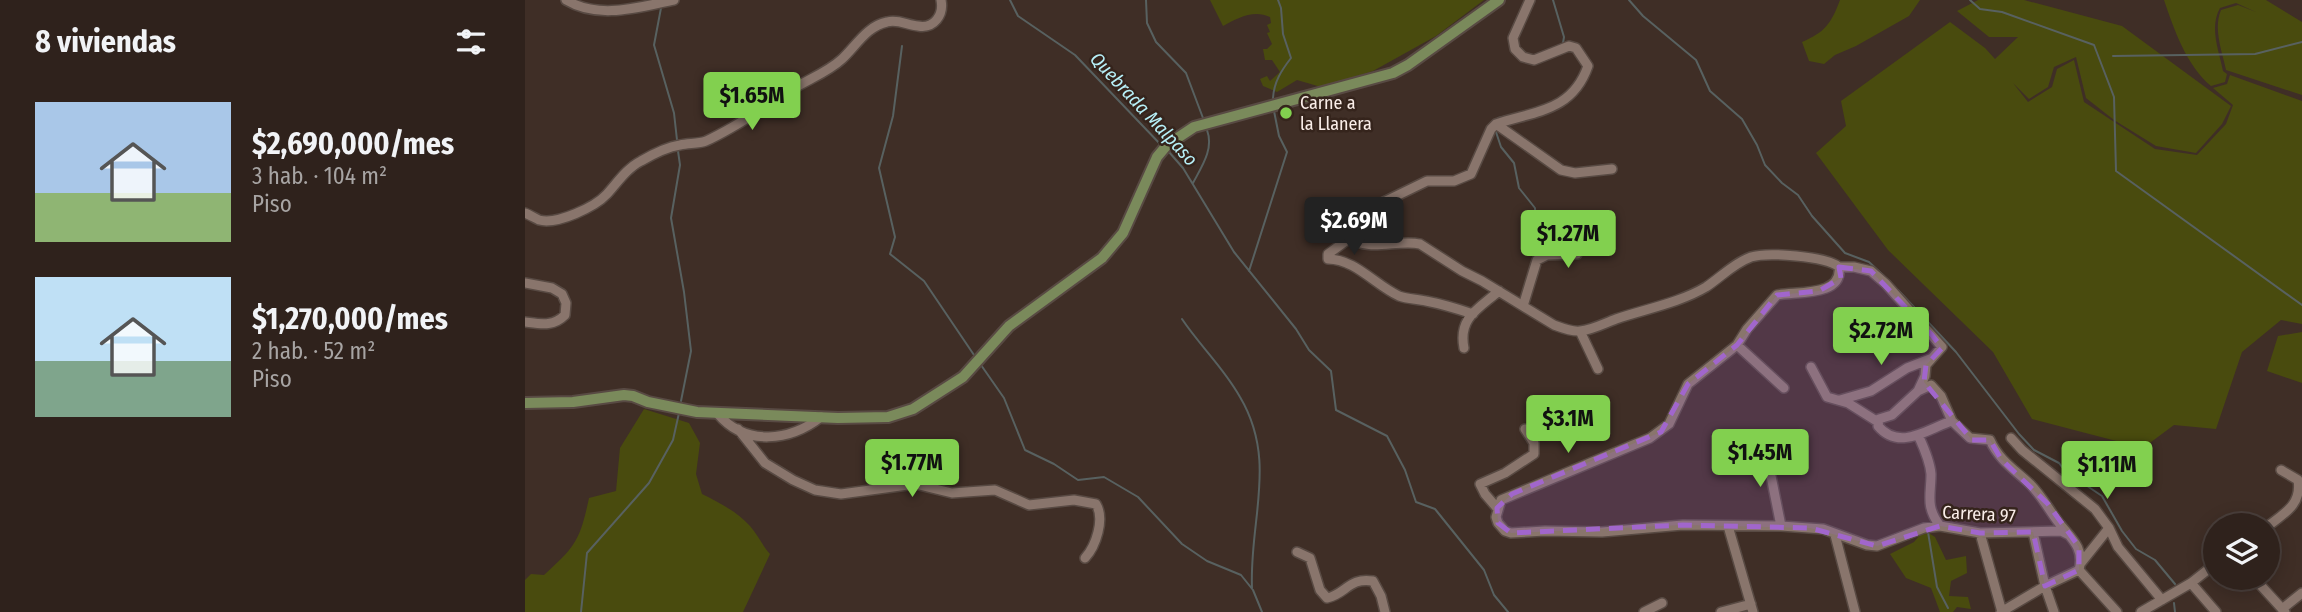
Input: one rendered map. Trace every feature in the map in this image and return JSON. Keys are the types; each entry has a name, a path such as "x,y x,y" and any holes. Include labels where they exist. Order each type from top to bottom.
{"main road":[{"path":"525,403 573,402 624,395 648,402 718,414 888,417 913,409 963,377 1009,326 1090,268 1117,242 1164,148 1194,127 1393,73 1499,0"}],"street":[{"path":"566,0 578,8 620,10 674,0"},
{"path":"525,213 541,220 555,219 597,204 637,162 670,147 703,142 731,128 826,71 874,27 887,22 902,21 926,26 936,21 940,16 941,0"},
{"path":"1350,238 1350,224 1355,216 1427,181 1454,181 1471,174 1491,129 1496,124 1554,107 1580,83 1588,66 1576,48 1569,46 1534,60 1523,57 1515,49 1513,38 1530,0"},
{"path":"1496,124 1561,170 1575,173 1612,169"},
{"path":"1523,306 1537,260 1547,255 1579,253 1588,224"},
{"path":"1350,238 1367,244 1420,244 1554,325 1566,330 1580,331 1661,306 1705,288 1738,263 1752,257 1774,255 1813,259 1835,263 1839,267 1838,280 1829,288 1777,295 1747,329 1737,345 1688,384 1669,424 1661,432 1512,494 1501,500 1497,508"},
{"path":"1350,238 1328,254 1328,258 1342,259 1368,278 1405,298 1473,314"},
{"path":"1839,267 1867,269 1886,284 1942,347 1926,365 1925,376 1918,391 1892,415 1879,419 1878,422"},
{"path":"525,282 552,288 562,294 567,310 565,316 553,324 525,322"},
{"path":"1464,348 1463,327 1473,314 1499,291"},
{"path":"1580,331 1598,369"},
{"path":"1737,345 1784,388"},
{"path":"1840,400 1871,391 1907,368 1931,359"},
{"path":"1811,367 1824,394 1878,422 1882,430 1889,434 1919,437 1952,421"},
{"path":"1918,391 1931,385 1941,396 1952,421 1972,439 1990,440 1995,452 2048,504 2079,547 2080,566 2117,612"},
{"path":"718,414 725,422 738,429 755,435 778,437 805,429 821,417"},
{"path":"738,429 765,463 793,480 815,489 841,494 915,484 952,493 995,490 1029,505 1074,500 1096,504 1099,513 1095,543 1085,558"},
{"name":"Carrera 97","path":"1525,429 1534,443 1532,456 1480,483 1497,508 1498,523 1504,531 1511,533 1602,532 1683,526 1781,526 1823,529 1867,545 1877,545 1924,528 1940,526 1980,533 2061,531 2069,535"},
{"path":"1919,437 1930,467 1928,492 1931,510 1940,526"},
{"path":"2011,438 2031,458 2087,502 2109,528 2118,547 2162,600"},
{"path":"1758,446 1770,471 1781,526"},
{"path":"2280,517 2294,505 2299,489 2298,480 2281,470"},
{"path":"1721,612 1752,608 1728,526"},
{"path":"1980,533 2002,612 2080,566 2109,528"},
{"path":"2033,532 2045,586 2054,612"},
{"path":"1835,535 1855,612"},
{"path":"1297,552 1310,558 1320,590 1327,598 1335,596 1358,580 1373,581 1385,612"},
{"path":"2141,612 2203,574"},
{"path":"2191,583 2216,612"},
{"path":"2265,590 2283,610 2302,593"},
{"path":"1644,612 1663,603"}],"highlighted area":[{"path":"1839,267 1871,271 1932,335 1942,348 1926,365 1924,382 1972,440 1990,440 2001,459 2048,504 2079,547 2079,570 2045,586 2033,532 1980,533 1940,526 1877,546 1810,528 1683,525 1511,533 1498,523 1497,508 1512,494 1661,432 1688,384 1737,345 1777,295 1819,291 1841,278"}],"shaded area":[{"path":"1210,0 1484,0 1436,36 1373,71 1321,87 1297,80 1277,92 1263,86 1260,79 1267,76 1270,81 1280,72 1272,60 1265,60 1263,49 1272,44 1267,33 1270,32 1267,25 1271,23 1270,17 1252,14 1223,26"},
{"path":"1840,0 1920,0 1909,16 1835,55 1824,64 1809,61 1802,42 1826,26"},
{"path":"1978,0 2024,0 2122,26 2231,106 2222,124 2196,153 2156,146 2114,120 2086,98 2076,57 2054,67 2048,87 2029,99 2013,83 2028,102 2052,87 2057,69 2074,60 2084,102 2155,149 2197,155 2226,124 2233,105 2213,88 2227,84 2230,75 2302,101 2302,324 2281,320 2242,352 2216,429 2174,425 2143,448 2032,419 1993,352 1888,250 1816,153 1846,126 1841,101 1950,22 1985,48 1995,59 2018,37 1989,37 1957,11"},
{"path":"2164,0 2266,0 2302,22 2302,95 2226,70 2218,32 2221,10 2238,5 2256,12 2236,3 2220,8 2217,16 2216,39 2223,71 2227,74 2225,82 2211,86 2188,57"},
{"path":"2302,332 2302,383 2267,371 2278,336"},
{"path":"644,409 689,423 700,443 696,474 702,494 745,521 770,554 743,612 525,612 525,580 531,574 544,575 570,549 583,524 589,498 616,491 620,448"},
{"path":"1924,530 1935,537 1946,560 1966,556 1967,573 1951,581 1949,596 1968,597 1971,609 1957,607 1953,612 1940,612 1931,588 1906,578 1890,554 1914,542"}],"waterway":[{"name":"Quebrada Malpaso","path":"1010,0 1018,16 1075,55 1162,146"},
{"path":"1146,0 1147,23 1156,42 1186,73 1203,118"},
{"path":"1273,98 1279,77 1291,58 1283,34 1278,0"},
{"path":"1553,0 1564,37 1563,43"},
{"path":"1629,0 1643,16 1696,60 1710,91 1742,119 1765,165 1798,195 1812,216 1845,253 1869,262 1884,276"},
{"path":"1970,0 1980,9 2002,12 2094,45 2114,97 2116,171 2302,305"},
{"path":"661,8 654,45 674,113 677,140"},
{"path":"2113,56 2255,54 2302,42"},
{"path":"902,46 893,116 879,168 895,237 890,254 924,281 974,355"},
{"path":"1249,271 1287,152 1279,136 1274,111"},
{"path":"1498,118 1507,116"},
{"path":"1495,129 1501,147 1514,163 1519,188 1535,208 1537,247 1534,258"},
{"path":"1193,183 1208,151 1207,130"},
{"path":"678,151 680,165 671,218 691,351 681,401"},
{"name":"Quebrada Malpaso","path":"1169,152 1183,168 1234,252 1296,329 1309,350 1331,371 1336,410 1387,436 1405,470 1416,502 1435,509 1484,570 1494,595 1508,612"},
{"path":"1898,290 1956,352 2034,450 2059,463 2065,471 2102,496 2136,549 2155,560 2175,584"},
{"path":"1182,319 1234,386 1251,421 1257,444 1260,468 1252,588"},
{"path":"981,365 1004,398 1025,450 1054,464 1078,480 1104,477 1138,497 1182,544 1207,561 1241,575 1253,590 1262,612"},
{"path":"581,612 587,553 649,483 673,440 679,413"},
{"path":"1928,532 1937,587 1948,608"},
{"path":"2174,603 2175,612"}],"place":[{"name":"Carne a la Llanera","path":"1286,113"}]}
